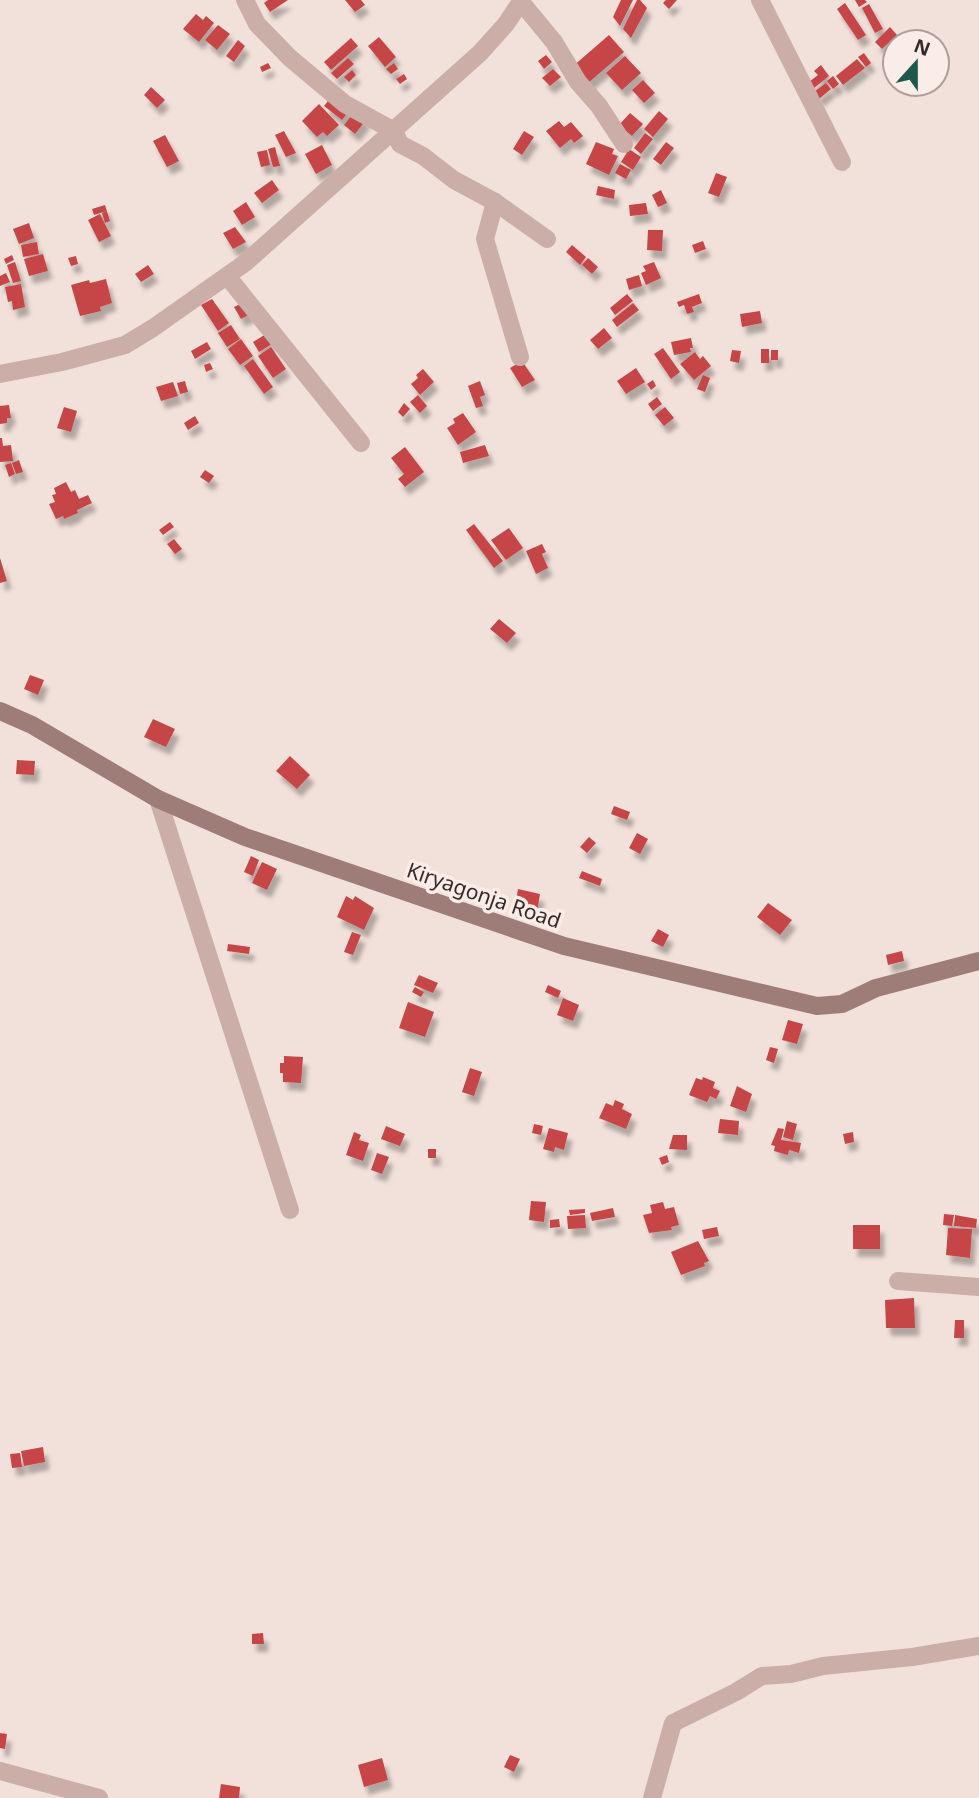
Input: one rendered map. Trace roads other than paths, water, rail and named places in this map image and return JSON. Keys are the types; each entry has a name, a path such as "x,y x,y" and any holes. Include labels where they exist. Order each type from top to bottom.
{"street":[{"path":"246,0 257,24 290,58 345,104 394,131 400,144 423,156 454,180 495,202 547,239"},
{"path":"760,0 842,162"},
{"path":"0,374 62,362 125,345 227,276 245,263 480,53 522,1 555,42 578,82 599,106 624,145"},
{"path":"495,202 485,239 520,357"},
{"path":"227,276 361,443"},
{"name":"Kiryagonja Road","path":"0,711 32,725 158,799 245,837 564,946 817,1006 842,1004 876,988 979,961"},
{"path":"158,799 290,1210"},
{"path":"898,1281 979,1287"},
{"path":"652,1798 673,1723 762,1676 979,1646"},
{"path":"0,1771 99,1798"}]}
